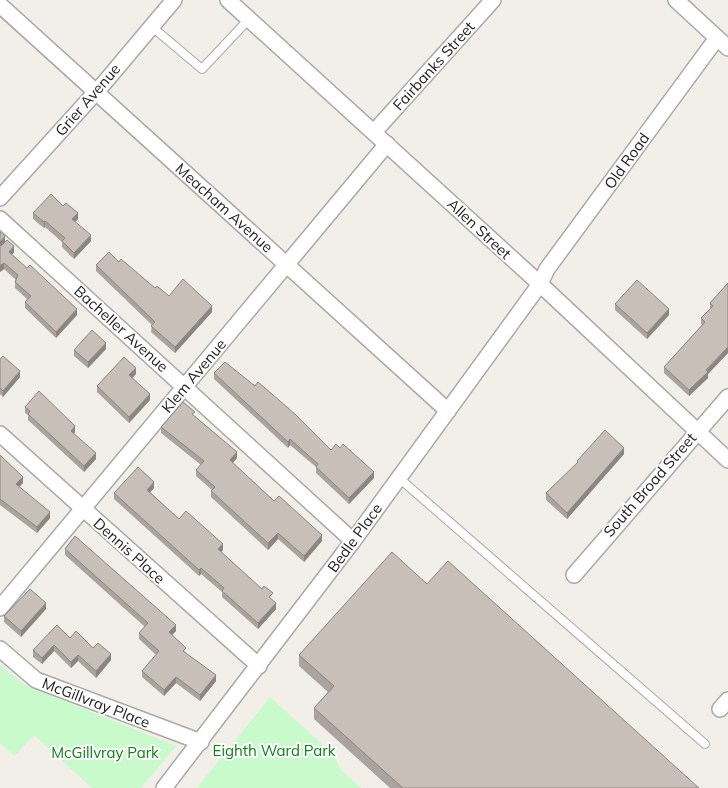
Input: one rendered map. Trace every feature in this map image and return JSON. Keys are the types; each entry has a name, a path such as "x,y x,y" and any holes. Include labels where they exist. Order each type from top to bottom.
{"street":[{"name":"Grier Avenue","path":"0,198 96,92 174,0"},
{"name":"Allen Street","path":"228,0 540,284 728,460"},
{"name":"Fairbanks Street","path":"374,132 493,0"},
{"path":"680,2 722,43"},
{"name":"Meacham Avenue","path":"0,5 448,411"},
{"name":"Old Road","path":"540,284 547,270 722,43"},
{"name":"Klem Avenue","path":"0,608 387,144"},
{"name":"Bacheller Avenue","path":"0,219 353,541"},
{"name":"Bedle Place","path":"164,788 353,541 540,284"},
{"name":"South Broad Street","path":"574,575 728,397"},
{"name":"Dennis Place","path":"0,434 82,510 259,666"},
{"name":"McGillvray Place","path":"0,649 36,680 201,742"}],"lane":[{"path":"150,26 202,69 249,19"},
{"path":"399,478 705,744"}],"green space":[{"name":"McGillvray Park","path":"0,665 25,685 176,746 141,788 92,788 34,735 14,756 0,743"},
{"name":"Eighth Ward Park","path":"270,697 333,754 341,770 361,788 197,788"}],"building":[{"path":"51,194 63,206 66,203 78,213 72,219 91,235 74,253 62,241 65,238 33,213"},
{"path":"0,232 5,236 0,242"},
{"path":"7,240 14,246 9,252 27,268 30,265 77,309 56,332 25,302 31,296 15,282 18,275 4,263 0,266 0,244 1,246"},
{"path":"109,252 119,262 121,259 155,288 157,286 169,296 183,279 212,306 175,347 151,326 155,322 96,265"},
{"path":"637,280 669,309 647,333 615,304"},
{"path":"728,283 728,347 706,370 708,372 689,390 664,367 705,322 701,318 713,306 710,303"},
{"path":"92,330 106,343 88,362 74,350"},
{"path":"3,356 20,371 3,391 0,388 0,359"},
{"path":"124,357 136,368 129,375 150,394 129,417 97,386"},
{"path":"225,362 255,386 258,382 295,414 331,450 336,444 340,448 343,444 374,472 349,498 316,467 318,464 290,439 288,442 214,373"},
{"path":"39,391 75,426 71,431 96,453 84,466 28,414 30,411 25,407"},
{"path":"183,402 195,412 192,414 237,452 230,460 274,501 279,496 322,535 304,556 278,533 268,543 211,491 215,487 196,470 204,461 161,427"},
{"path":"605,430 624,448 567,513 546,493 578,462"},
{"path":"0,455 23,477 16,484 50,512 37,527 0,499"},
{"path":"138,467 154,482 147,490 179,519 186,511 223,544 218,549 262,589 264,586 273,593 269,597 276,603 258,623 222,591 224,588 201,568 199,570 114,493"},
{"path":"75,536 176,625 169,632 186,648 183,651 216,675 200,695 176,677 164,690 142,671 159,651 139,633 148,623 65,549"},
{"path":"392,552 427,584 448,561 699,788 403,788 314,708 334,686 299,655"},
{"path":"30,589 46,603 21,631 4,616"},
{"path":"57,625 70,638 76,631 93,648 98,643 111,654 96,671 78,655 71,662 54,645 42,658 33,650"}]}
